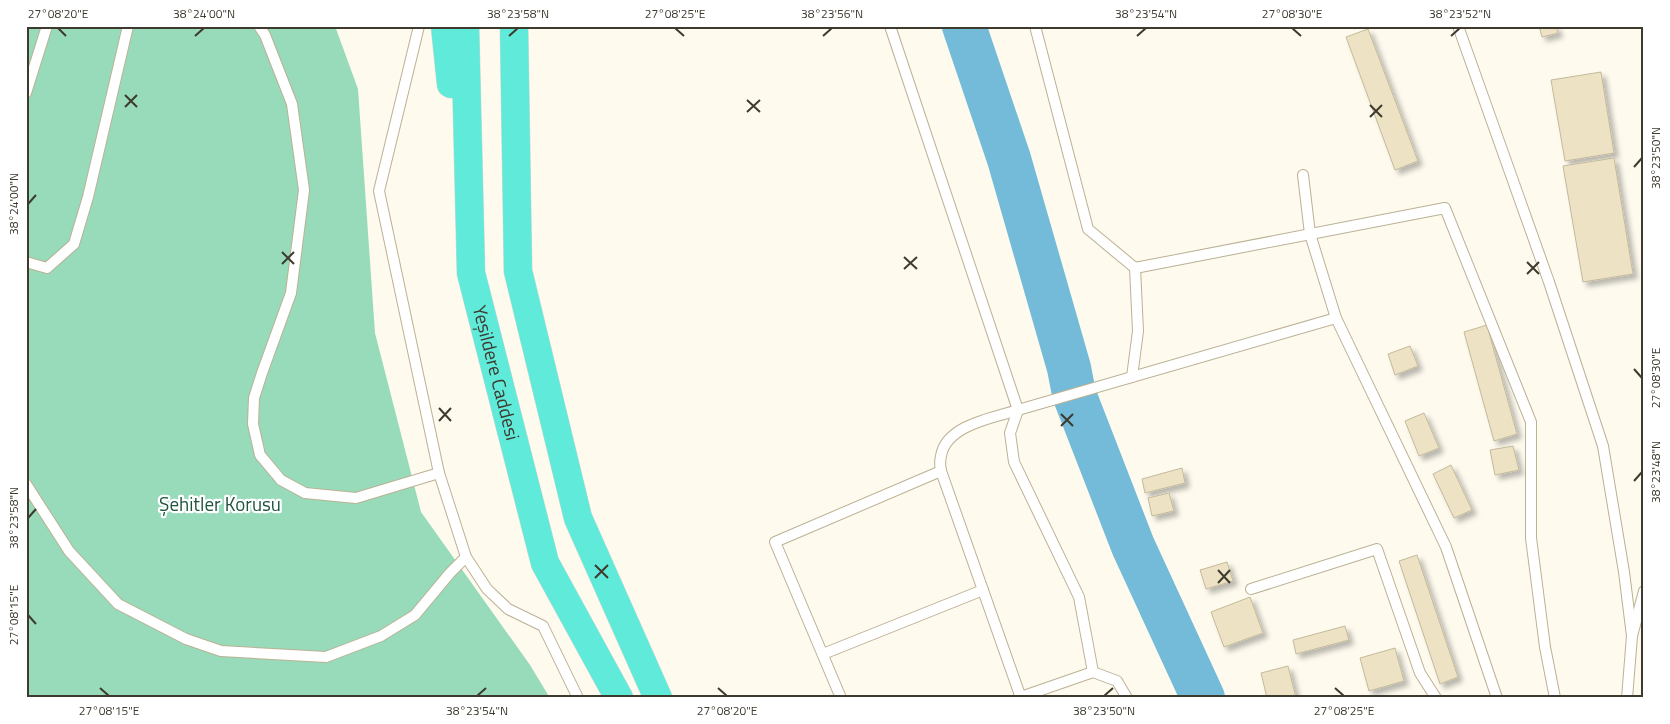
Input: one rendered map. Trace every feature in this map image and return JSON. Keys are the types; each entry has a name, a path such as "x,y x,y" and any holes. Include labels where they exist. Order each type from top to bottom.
{"highway":[{"path":"445,26 471,273"},
{"name":"Yeşildere Caddesi","path":"465,26 471,273 545,563 619,698"},
{"path":"514,26 518,271 578,518 658,698"}],"lane":[{"path":"26,93 47,26"},
{"path":"26,262 47,268 74,244 88,197 128,26"},
{"path":"259,26 265,35 292,104 304,190 291,293 254,398 253,424 260,455 281,480 305,493 356,498 439,473"},
{"path":"420,26 379,190 439,473 466,557 487,589 508,609 542,626 578,698"},
{"path":"890,26 1018,410 1010,433 1014,462 1079,597 1093,672"},
{"path":"1035,26 1088,229 1136,268 1138,331 1132,377"},
{"path":"1458,26 1549,282 1603,446 1624,572 1632,636"},
{"path":"1303,175 1310,234 1336,318 1446,547 1497,698"},
{"path":"1136,268 1445,208 1531,422 1531,538 1545,647 1555,698"},
{"path":"1127,698 1117,680 1093,672 1020,697 941,471 940,456 944,445 954,434 966,426 1336,318"},
{"path":"841,698 775,542 941,471"},
{"path":"26,484 69,551 118,604 186,639 221,650 326,657 381,636 415,615 466,557"},
{"path":"1251,589 1377,549 1420,673 1436,698"},
{"path":"823,654 983,590"},
{"path":"1627,698 1632,636 1644,591"}],"green space":[{"name":"Şehitler Korusu","path":"26,26 335,26 358,89 375,333 421,512 530,665 550,698 26,698"}],"building":[{"path":"1539,26 1556,26 1558,33 1542,37"},
{"path":"1368,29 1418,161 1395,170 1346,37"},
{"path":"1601,72 1614,153 1565,161 1551,80"},
{"path":"1614,158 1633,274 1583,282 1563,166"},
{"path":"1487,325 1517,434 1494,441 1464,332"},
{"path":"1410,346 1418,366 1395,375 1388,354"},
{"path":"1424,413 1439,448 1419,456 1405,421"},
{"path":"1513,446 1519,470 1495,475 1490,450"},
{"path":"1451,465 1472,510 1454,518 1433,474"},
{"path":"1182,468 1185,483 1145,493 1142,479"},
{"path":"1169,493 1174,511 1152,516 1148,498"},
{"path":"1417,555 1458,677 1440,684 1399,561"},
{"path":"1227,562 1233,581 1206,589 1200,570"},
{"path":"1250,597 1263,633 1224,647 1211,612"},
{"path":"1345,626 1349,640 1296,654 1293,640"},
{"path":"1395,648 1404,681 1369,691 1360,658"},
{"path":"1288,666 1296,698 1267,698 1261,673"}],"waterway":[{"path":"964,26 1009,159 1069,368 1074,394 1133,546 1203,698"}]}
